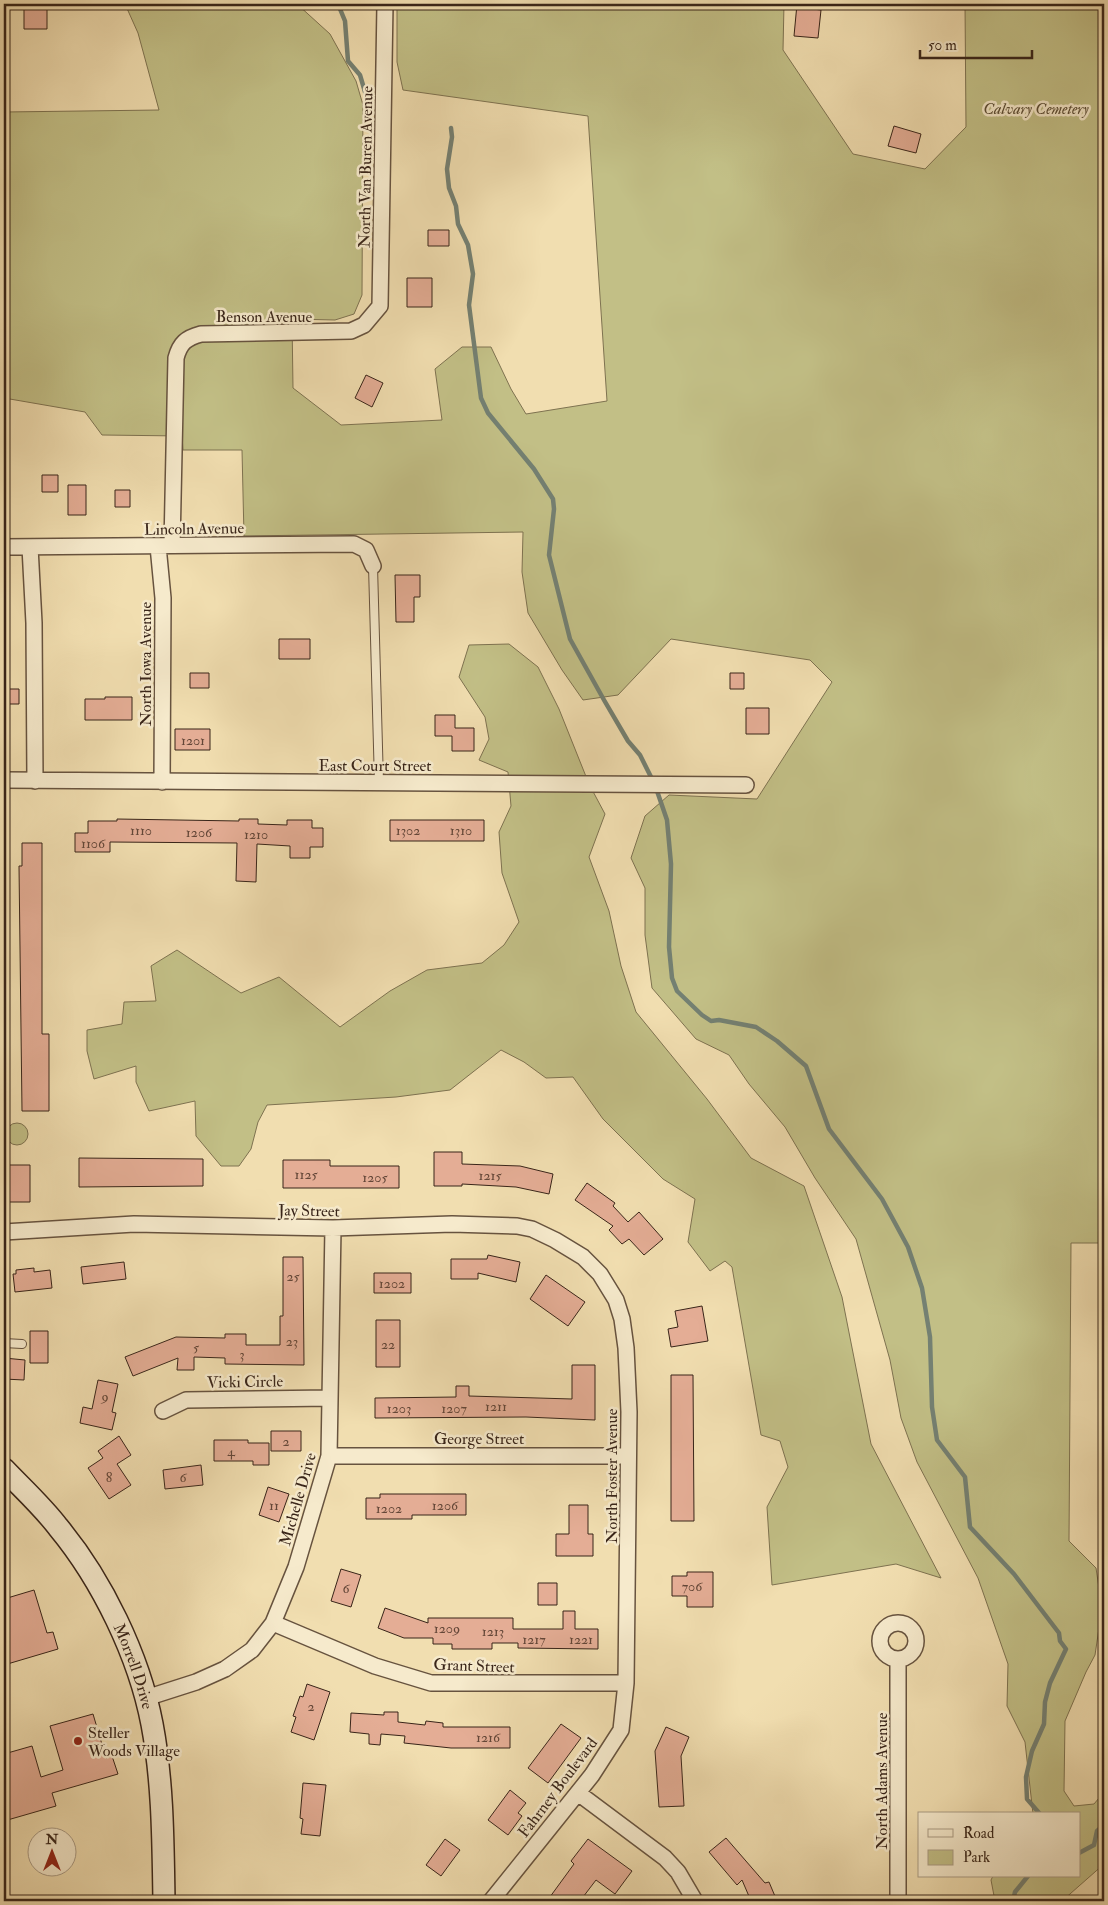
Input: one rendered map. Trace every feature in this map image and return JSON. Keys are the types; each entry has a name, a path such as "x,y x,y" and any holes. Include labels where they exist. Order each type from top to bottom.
{"main road":[{"name":"Morrell Drive","path":"4,1469 59,1527 97,1584 123,1630 146,1698 152,1724 162,1817 164,1901"}],"street":[{"name":"North Van Buren Avenue","path":"364,325 380,306 385,4"},
{"name":"Benson Avenue","path":"176,358 179,346 188,337 201,334 336,333 351,331 364,325"},
{"name":"North Iowa Avenue","path":"162,782 163,598 176,358"},
{"name":"Lincoln Avenue","path":"4,548 354,544 366,550 373,566"},
{"path":"30,547 34,623 34,781"},
{"name":"East Court Street","path":"4,780 746,785"},
{"name":"Jay Street","path":"4,1232 134,1224 333,1228 452,1224 517,1226 532,1229 555,1240 583,1257 600,1274"},
{"name":"Michelle Drive","path":"146,1698 196,1682 225,1669 252,1650 273,1623 296,1567 329,1456 333,1228"},
{"name":"North Foster Avenue","path":"600,1274 616,1300 624,1328 629,1412 626,1683"},
{"name":"Vicki Circle","path":"163,1411 186,1400 330,1398"},
{"name":"George Street","path":"329,1456 628,1456"},
{"name":"Grant Street","path":"273,1623 375,1666 431,1683 626,1683"},
{"name":"North Adams Avenue","path":"898,1660 898,1901"},
{"name":"Fahrney Boulevard","path":"490,1901 592,1775 621,1730 626,1683"},
{"path":"578,1793 665,1858 678,1872 695,1901"},
{"path":"700,1901 705,1901"}],"lane":[{"path":"373,566 379,783"},
{"path":"4,1343 22,1344"}],"green space":[{"name":"Calvary Cemetery","path":"125,4 297,4 330,34 356,81 363,105 362,295 354,314 335,320 292,319 293,388 341,425 442,420 435,369 462,347 491,347 511,389 526,414 607,401 588,116 403,90 397,62 397,4 784,4 783,50 853,154 925,169 966,127 965,4 1104,4 1104,1243 1071,1243 1069,1541 1096,1568 1102,1608 1095,1655 1065,1721 1064,1791 1074,1806 1094,1804 1104,1792 1104,1864 1062,1901 995,1901 992,1878 1080,1878 1080,1812 1033,1812 1025,1742 1007,1706 1008,1664 978,1578 917,1462 901,1418 890,1360 856,1239 815,1178 785,1127 749,1084 729,1055 696,1039 652,988 645,935 645,888 631,858 645,816 669,795 757,799 832,682 810,660 671,639 618,695 583,700 562,670 528,613 522,572 523,532 244,536 242,450 183,450 182,436 102,435 85,412 4,398 4,112 159,110 138,33"},
{"path":"509,644 538,667 559,709 589,784 605,814 589,857 609,911 621,966 636,1012 707,1099 751,1158 804,1186 842,1297 871,1444 941,1578 896,1564 772,1585 767,1507 788,1467 780,1441 761,1435 732,1267 725,1261 710,1271 688,1242 695,1199 663,1179 603,1119 573,1077 546,1078 524,1062 501,1050 450,1090 396,1097 267,1105 258,1122 251,1149 239,1166 221,1166 196,1136 195,1101 149,1111 136,1082 136,1066 94,1079 87,1051 87,1030 122,1024 124,1002 156,1001 151,966 177,950 241,993 279,977 340,1027 390,991 427,970 482,963 504,945 519,922 502,873 499,832 511,806 508,772 479,760 489,739 485,717 459,677 469,645"},
{"path":"17,1123 25,1126 28,1134 25,1142 17,1145 9,1142 6,1134 9,1126"}],"building":[{"path":"24,4 47,4 47,29 24,29"},
{"path":"797,4 814,4 813,9 821,10 818,38 794,36"},
{"path":"894,126 921,134 916,153 888,146"},
{"path":"428,230 449,230 449,246 428,246"},
{"path":"407,278 432,278 432,307 407,307"},
{"path":"366,375 383,383 372,407 355,398"},
{"path":"42,475 58,475 58,492 42,492"},
{"path":"68,485 86,485 86,515 68,515"},
{"path":"115,490 130,490 130,507 115,507"},
{"path":"395,575 420,575 420,597 414,597 414,622 396,622"},
{"path":"279,639 310,639 310,659 279,659"},
{"path":"190,673 209,673 209,688 190,688"},
{"path":"730,673 744,673 744,689 730,689"},
{"path":"4,689 19,689 19,704 4,704"},
{"path":"105,697 132,697 132,720 85,720 85,699 105,699"},
{"path":"746,708 769,708 769,734 746,734"},
{"path":"435,715 455,715 455,728 474,728 474,751 452,751 452,736 435,736"},
{"path":"175,729 210,729 210,750 175,750"},
{"path":"117,819 239,821 239,819 258,819 258,824 287,825 287,820 312,820 312,828 323,828 323,847 310,847 310,858 290,858 290,846 257,844 256,882 236,881 237,843 110,842 110,852 75,852 75,833 88,833 88,821 117,821"},
{"path":"390,820 484,820 484,841 390,841"},
{"path":"22,843 42,843 42,1034 49,1034 49,1111 22,1111 19,866 22,866"},
{"path":"434,1152 462,1152 462,1164 520,1166 553,1174 549,1194 516,1187 462,1184 462,1186 434,1186"},
{"path":"79,1158 203,1159 203,1186 79,1187"},
{"path":"283,1160 330,1160 330,1166 399,1166 399,1188 283,1188"},
{"path":"7,1165 30,1165 30,1202 7,1202"},
{"path":"587,1183 615,1203 613,1206 628,1222 639,1212 663,1239 644,1255 629,1239 622,1244 609,1230 613,1226 575,1200"},
{"path":"488,1255 520,1262 516,1282 478,1273 478,1279 451,1279 451,1259 487,1259"},
{"path":"283,1257 303,1257 304,1365 225,1364 225,1358 194,1357 194,1370 177,1370 178,1358 133,1376 125,1357 176,1337 225,1338 225,1334 246,1334 246,1345 280,1345 280,1316 283,1316"},
{"path":"124,1262 126,1279 83,1284 81,1267"},
{"path":"34,1268 34,1272 50,1270 52,1288 15,1292 13,1274 16,1274 16,1270"},
{"path":"374,1273 411,1273 411,1293 374,1293"},
{"path":"546,1275 585,1302 568,1326 530,1299"},
{"path":"702,1306 708,1341 671,1347 668,1329 678,1327 675,1311"},
{"path":"376,1320 400,1320 400,1367 376,1367"},
{"path":"30,1331 48,1331 48,1363 30,1363"},
{"path":"4,1358 25,1360 24,1380 4,1379"},
{"path":"572,1365 595,1365 595,1420 526,1417 375,1418 375,1398 456,1397 456,1386 469,1386 469,1396 572,1399"},
{"path":"671,1375 693,1375 694,1521 671,1521"},
{"path":"98,1380 118,1384 112,1412 116,1413 112,1430 80,1423 83,1407 92,1409"},
{"path":"271,1431 301,1431 301,1451 271,1451"},
{"path":"119,1436 131,1455 117,1464 131,1485 109,1499 88,1468 103,1458 98,1451"},
{"path":"214,1440 248,1440 248,1443 269,1443 269,1465 253,1465 253,1461 214,1461"},
{"path":"201,1465 203,1485 165,1489 163,1470"},
{"path":"268,1487 289,1494 279,1522 259,1515"},
{"path":"380,1494 466,1494 466,1515 412,1515 412,1519 366,1519 366,1498 380,1498"},
{"path":"569,1505 588,1505 588,1534 593,1534 593,1556 556,1556 556,1534 569,1534"},
{"path":"341,1569 361,1575 351,1607 331,1601"},
{"path":"687,1572 713,1572 713,1607 687,1607 687,1596 672,1596 672,1576 687,1576"},
{"path":"538,1583 557,1583 557,1605 538,1605"},
{"path":"34,1590 47,1633 53,1632 58,1649 4,1665 4,1599"},
{"path":"385,1608 428,1623 428,1618 513,1618 513,1629 563,1629 563,1611 575,1611 575,1629 598,1629 598,1649 518,1648 518,1643 492,1643 492,1649 452,1649 452,1644 433,1644 433,1638 404,1638 378,1628"},
{"path":"307,1684 330,1692 314,1740 291,1732 296,1717 293,1716 300,1696 303,1697"},
{"path":"384,1712 398,1712 398,1722 425,1725 426,1721 443,1723 443,1727 510,1727 510,1748 451,1748 404,1743 405,1736 381,1734 380,1745 369,1744 369,1734 350,1732 351,1713 384,1715"},
{"path":"93,1714 106,1758 112,1756 118,1774 52,1793 56,1806 4,1821 4,1754 32,1746 41,1777 63,1770 50,1726"},
{"path":"561,1724 581,1738 548,1783 528,1768"},
{"path":"666,1727 689,1737 681,1756 684,1806 659,1807 655,1751"},
{"path":"303,1783 326,1785 320,1836 301,1834 303,1819 300,1818"},
{"path":"510,1790 526,1803 518,1813 522,1816 508,1835 488,1820"},
{"path":"726,1838 765,1883 769,1882 777,1901 751,1901 742,1880 737,1885 709,1852"},
{"path":"445,1839 460,1850 441,1876 426,1865"},
{"path":"588,1839 632,1871 615,1894 596,1880 580,1901 547,1901 574,1864 571,1861"}],"waterway":[{"path":"338,4 345,21 348,61 360,75 368,102"},
{"path":"451,128 452,137 447,169 449,188 456,206 458,224 468,245 473,274 469,305 481,398 488,413 534,469 553,499 554,509 549,555 570,639 628,741 640,755 653,781"},
{"path":"656,788 667,820 671,864 669,947 672,978 677,991 711,1021 719,1020 756,1027 777,1041 806,1066 829,1129 882,1199 908,1247 922,1288 930,1337 932,1407 937,1440 965,1477 970,1527 1014,1574 1059,1633 1060,1641 1066,1649 1050,1683 1045,1702 1044,1724 1032,1751 1026,1777 1027,1799 1038,1812"},
{"path":"1080,1852 1094,1845 1097,1831 1104,1825"},
{"path":"1013,1901 1015,1892 1026,1878"}],"place":[{"name":"Steller Woods Village","path":"78,1741"}]}
